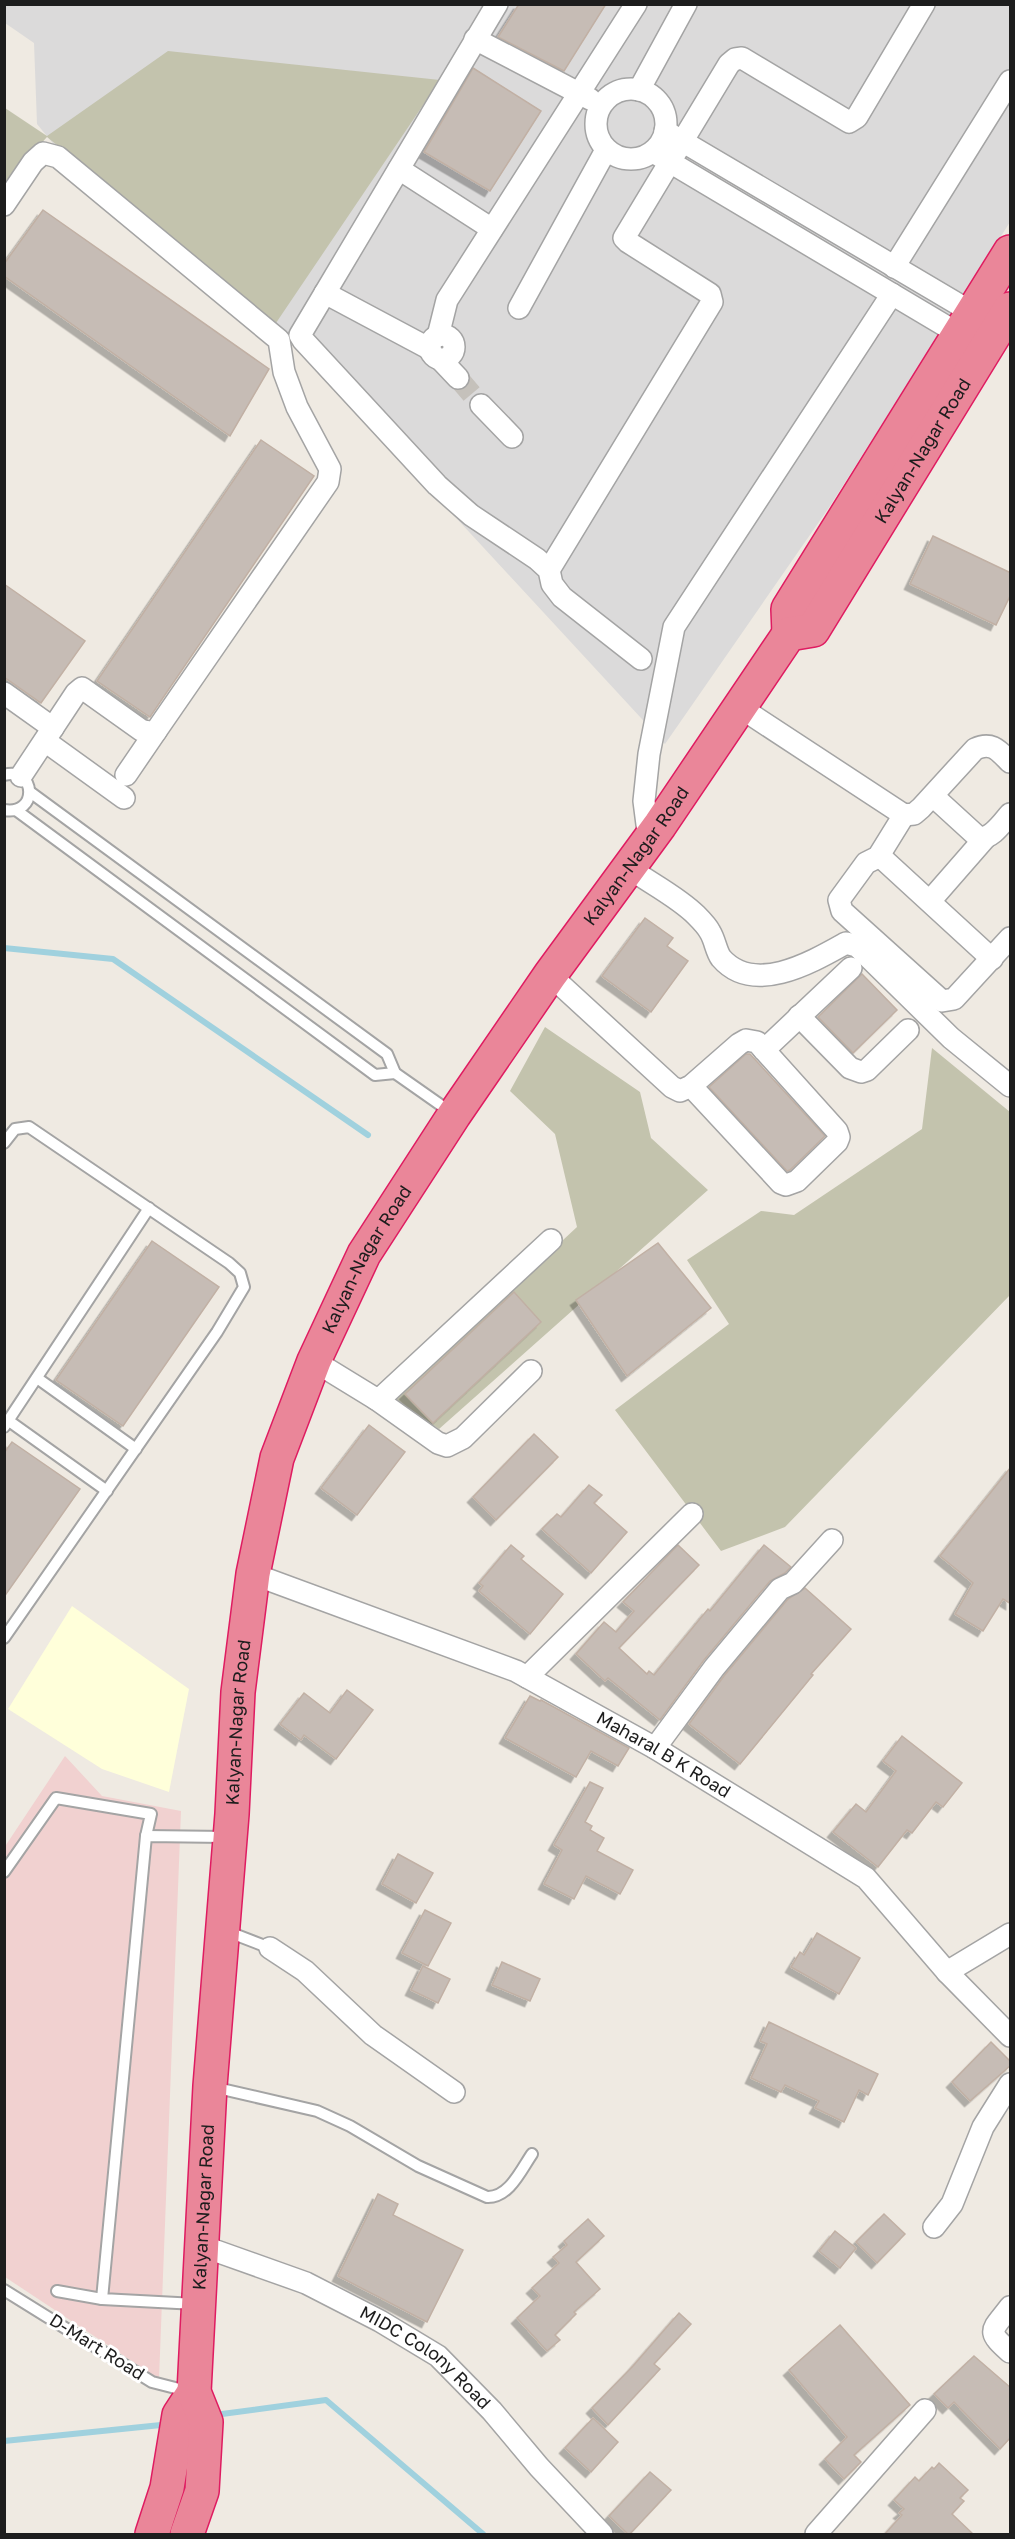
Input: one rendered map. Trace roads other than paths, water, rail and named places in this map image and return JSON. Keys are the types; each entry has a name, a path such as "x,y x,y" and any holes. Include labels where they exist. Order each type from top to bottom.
{"highway":[{"path":"789,634 788,609 966,324 1008,263"},
{"name":"Kalyan-Nagar Road","path":"194,2392 210,2086 230,1838 238,1692 253,1574 277,1458 314,1362 364,1254 454,1115 550,975 629,868 741,708 789,634 813,630 1011,309"},
{"path":"152,2535 167,2488 179,2415 194,2392"},
{"path":"187,2535 202,2491 206,2422 194,2392"}],"street":[{"path":"497,4 300,335 437,485 471,515 537,558 549,570 552,584 562,597 641,659"},
{"path":"436,348 447,300 636,4"},
{"path":"639,90 686,4"},
{"path":"692,4 703,4"},
{"path":"549,570 712,302 710,294 624,238 671,163 674,136 661,105 654,97 639,90 620,91 601,105 596,129 599,140 606,150 616,156 638,159 653,152 664,138 674,136 729,64 735,59 742,58 849,122 857,117 924,4"},
{"path":"475,39 601,105"},
{"path":"894,267 1011,81"},
{"path":"674,136 894,267 966,324"},
{"path":"519,308 606,150"},
{"path":"653,152 892,294 966,324"},
{"path":"4,205 33,162 43,153 58,157 279,340 284,372 297,407 330,469 328,482 126,776"},
{"path":"399,169 492,229"},
{"path":"325,293 436,348 458,378"},
{"path":"649,840 644,801 649,754 674,627 892,294"},
{"path":"481,405 512,437"},
{"path":"18,781 76,693 82,688 141,730 156,731"},
{"path":"4,693 124,798"},
{"path":"741,708 903,814 914,814 975,749 984,745 992,746 1011,762"},
{"path":"933,796 979,838 985,838"},
{"path":"903,814 878,857 866,863 839,900 839,906 942,1001 954,999 1011,938"},
{"path":"930,901 985,838 1011,814"},
{"path":"878,857 883,859 992,958"},
{"path":"629,868 665,893 680,900 710,932 721,957 744,973 765,977 813,961 846,943 857,946 951,1038 1011,1086"},
{"path":"764,1050 851,968"},
{"path":"550,975 672,1087 680,1091 691,1086 746,1040 757,1042 837,1131 839,1137 837,1142 790,1185 781,1183 691,1086"},
{"path":"799,1016 850,1068 861,1072 867,1070 908,1030"},
{"path":"376,1399 383,1396 551,1240"},
{"path":"314,1362 376,1399 438,1443 447,1446 463,1438 531,1371"},
{"path":"527,1677 692,1514"},
{"path":"655,1748 714,1668 780,1589 793,1583 832,1540"},
{"name":"Maharal B K Road","path":"253,1574 516,1671 655,1748 866,1878 947,1972 1011,2036"},
{"path":"947,1972 1011,1934"},
{"path":"270,1948 304,1971 373,2035 454,2092"},
{"path":"934,2227 952,2204 982,2127 1011,2084"},
{"name":"MIDC Colony Road","path":"202,2246 306,2283 380,2321 438,2356 492,2411 539,2467 602,2535"},
{"path":"1011,2307 994,2329 993,2334 995,2339 1011,2352"},
{"path":"816,2535 925,2410"}],"lane":[{"path":"8,811 26,803 18,781"},
{"path":"18,781 387,1054 395,1073 454,1115"},
{"path":"8,811 375,1075 395,1073"},
{"path":"4,1122 15,1129 30,1127 149,1208 229,1263 240,1273 244,1287 217,1332 4,1638"},
{"path":"4,1143 15,1129"},
{"path":"107,1491 7,1424 149,1208"},
{"path":"37,1378 136,1449"},
{"path":"4,1872 56,1797 151,1814 146,1836 102,2299"},
{"path":"146,1836 230,1838"},
{"path":"223,1930 270,1948"},
{"path":"210,2086 317,2111 350,2126 417,2166 487,2197 495,2198 505,2193 532,2154"},
{"name":"D-Mart Road","path":"4,2290 152,2382 194,2392"},
{"path":"57,2291 102,2299 199,2304"}],"waterway":[{"path":"4,948 113,959 368,1135"},
{"path":"222,2414 326,2400 483,2534"},
{"path":"4,2441 161,2425"}],"tunnel":[{"path":"458,378 481,405"}]}
